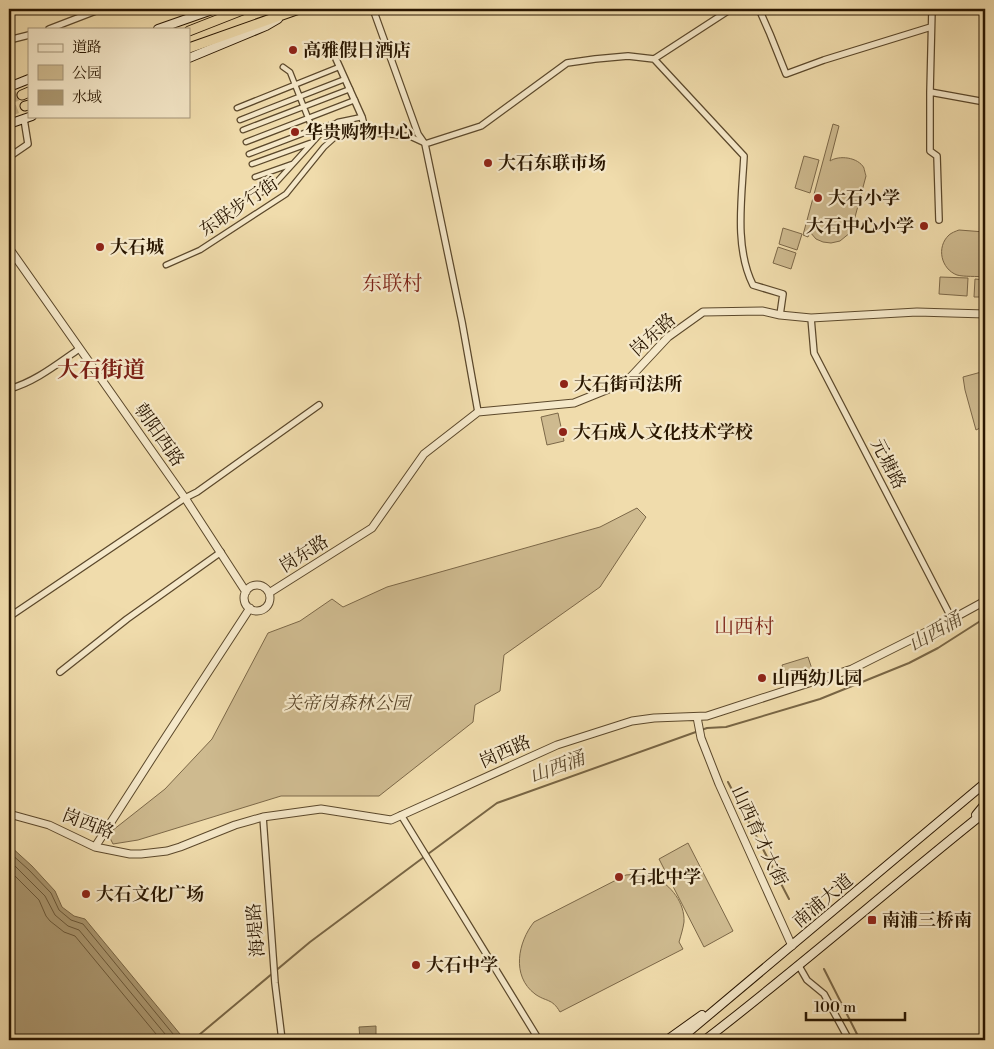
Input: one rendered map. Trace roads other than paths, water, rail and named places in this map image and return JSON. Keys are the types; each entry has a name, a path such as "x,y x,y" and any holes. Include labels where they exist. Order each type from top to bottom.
{"highway":[{"path":"190,30 246,9"},
{"path":"190,48 295,11"}],"main road":[{"path":"161,28 215,9"},
{"path":"190,58 266,26 295,11"},
{"path":"9,87 28,79"},
{"path":"9,124 28,118"},
{"name":"南浦大道","path":"679,1040 985,783"},
{"path":"966,828 985,804"},
{"name":"南浦大道","path":"704,1040 758,1000 985,812"},
{"path":"667,1040 751,981"},
{"path":"712,1040 758,1000"}],"street":[{"path":"52,28 101,9"},
{"path":"373,9 418,134 425,144 462,322 478,412"},
{"path":"425,144 481,126 567,63 595,58 628,56 654,59 731,9"},
{"path":"759,9 786,74 824,60 931,27"},
{"path":"932,9 930,151 937,156 939,220"},
{"path":"9,40 28,35"},
{"path":"332,50 362,117 366,133"},
{"path":"654,59 744,156 740,217 744,259 753,285 783,294 780,315"},
{"path":"283,67 290,72 316,138"},
{"path":"237,108 339,67"},
{"path":"240,120 345,79"},
{"path":"243,130 350,89"},
{"path":"930,92 985,102"},
{"path":"246,142 355,100"},
{"path":"249,154 312,130 362,117"},
{"path":"9,157 28,144 28,118"},
{"path":"260,194 272,187 310,143 338,122"},
{"name":"东联步行街","path":"166,265 200,250 286,194 324,147 334,138 344,134 366,133 409,136 425,144"},
{"path":"252,164 310,143"},
{"path":"255,177 293,163"},
{"path":"985,199 983,202 985,211"},
{"name":"朝阳西路","path":"9,248 185,498 246,592"},
{"name":"岗东路","path":"269,593 372,528 424,454 478,412 574,403 626,382 668,337 703,312 762,311 811,318 917,312 985,314"},
{"name":"元塘路","path":"811,318 814,352 952,620"},
{"path":"9,389 18,387 44,374 79,349"},
{"path":"9,617 185,498 197,492 319,405"},
{"path":"60,672 127,619 221,552"},
{"path":"260,585 269,593 270,602 264,609 256,610 246,604 246,592 250,587 260,585"},
{"name":"岗西路","path":"29,819 49,825 95,847 130,854 167,851 263,817 321,809 391,820 557,745 632,721 654,718 707,716 852,669 952,620 985,601"},
{"path":"95,847 250,608"},
{"name":"山西育才大街","path":"696,717 701,738 718,784 792,946"},
{"path":"9,809 29,819"},
{"path":"9,814 29,819"},
{"path":"401,815 539,1040"},
{"name":"海堤路","path":"263,817 275,983 282,1040"},
{"path":"799,966 807,980 824,994 848,1040"}],"water":[{"path":"9,845 55,891 62,907 74,916 85,919 185,1040 9,1040"},
{"path":"376,1026 376,1040 360,1040 359,1027"}],"waterway":[{"name":"山西涌","path":"428,854 497,803 707,728 726,727 820,699 909,663 938,648 985,618"},
{"path":"728,782 789,899"},
{"name":"山西涌","path":"193,1040 310,942 424,857"},
{"path":"824,969 860,1040"}],"tunnel":[{"path":"9,99 22,95"},
{"path":"9,112 25,106"}],"place":[{"name":"高雅假日酒店","path":"293,50"},
{"name":"华贵购物中心","path":"295,132"},
{"name":"大石东联市场","path":"488,163"},
{"name":"大石小学","path":"818,198"},
{"name":"大石中心小学","path":"924,226"},
{"name":"大石城","path":"100,247"},
{"name":"大石街司法所","path":"564,384"},
{"name":"大石成人文化技术学校","path":"563,432"},
{"name":"山西幼儿园","path":"762,678"},
{"name":"石北中学","path":"619,877"},
{"name":"大石文化广场","path":"86,894"},
{"name":"南浦三桥南","path":"872,920"},
{"name":"大石中学","path":"416,965"}],"district":[{"name":"东联村","path":"392,284"},
{"name":"大石街道","path":"101,370"},
{"name":"山西村","path":"744,627"}],"park label":[{"name":"关帝岗森林公园","path":"347,703"}]}
